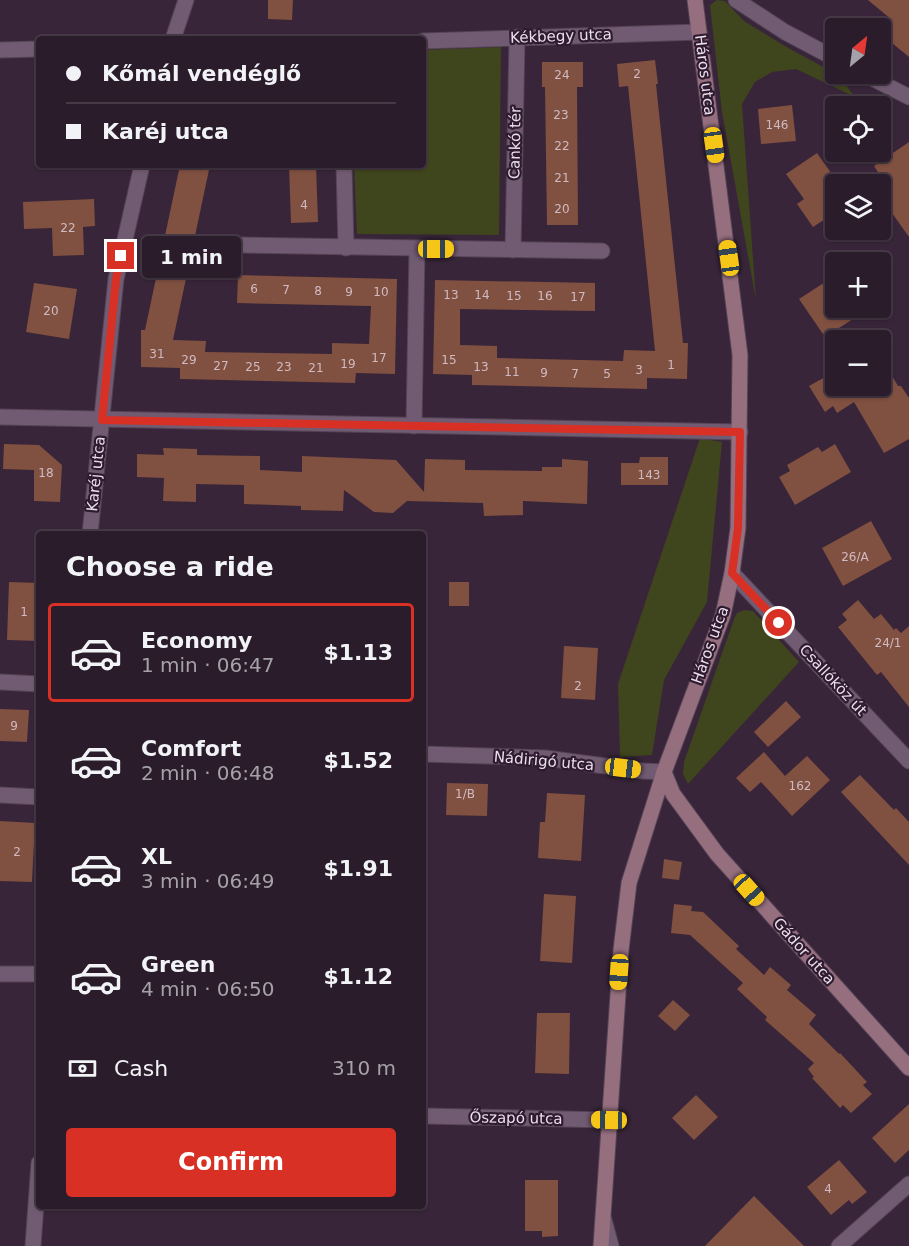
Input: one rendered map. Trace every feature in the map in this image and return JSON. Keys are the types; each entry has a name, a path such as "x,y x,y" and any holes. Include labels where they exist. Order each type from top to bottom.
{"street":[{"path":"174,36 186,0"},
{"name":"Háros utca","path":"601,1246 621,950 629,883 664,772 723,615 738,528 739,345 695,0"},
{"path":"736,0 784,32 825,53"},
{"name":"Kékbegy utca","path":"426,41 699,32"},
{"name":"Cankó tér","path":"513,250 517,37"},
{"path":"0,50 36,49"},
{"path":"883,84 909,98"},
{"name":"Karéj utca","path":"90,531 116,279 141,168"},
{"path":"344,168 346,248"},
{"path":"238,245 602,251"},
{"path":"414,426 417,249"},
{"path":"0,417 740,432"},
{"name":"Csallóköz út","path":"732,573 909,761"},
{"path":"0,682 36,684"},
{"name":"Nádirigó utca","path":"426,754 544,758 664,772"},
{"name":"Gádor utca","path":"664,772 673,794 717,854 909,1068"},
{"path":"0,795 36,797"},
{"path":"0,974 36,974"},
{"name":"Őszapó utca","path":"426,1116 609,1120"},
{"path":"839,1246 909,1184"},
{"path":"33,1246 36,1204"},
{"path":"603,1217 611,1246"}],"green space":[{"path":"717,0 725,1 744,21 825,68 825,83 796,69 772,72 755,82 742,104 756,300 722,112 710,5"},
{"path":"501,47 499,235 357,234 354,168 426,168 426,50"},
{"path":"828,84 845,84 853,96"},
{"path":"700,438 722,442 707,602 664,680 652,755 620,757 618,684"},
{"path":"744,610 753,611 799,662 688,784 683,774 684,762 734,619 737,613"}],"building":[{"path":"268,0 293,0 292,20 268,19"},
{"path":"868,0 909,0 909,57 891,42 892,20"},
{"path":"655,60 683,343 688,343 687,379 647,378 647,389 472,385 472,375 433,374 435,280 595,283 595,311 460,309 460,345 497,346 497,358 623,361 624,350 655,351 628,86 619,87 617,64"},
{"path":"542,62 583,62 583,87 577,87 578,225 547,225 545,87 542,87"},
{"path":"792,105 796,141 761,144 758,109"},
{"path":"909,142 909,237 891,212 891,174 879,174 874,166 880,162 891,162 891,154"},
{"path":"817,153 832,174 825,174 825,219 813,227 797,204 804,199 786,174"},
{"path":"179,168 209,168 173,340 206,341 205,352 332,354 332,343 369,344 371,306 237,303 238,275 397,279 395,374 356,373 355,383 180,379 180,368 141,367 141,330 145,330"},
{"path":"289,168 316,168 318,222 291,223"},
{"path":"94,199 95,226 83,227 84,255 53,256 52,228 24,229 23,202"},
{"path":"825,282 825,318 854,318 836,330 825,330 825,337 799,299"},
{"path":"34,283 77,289 69,339 26,332"},
{"path":"891,374 909,398 909,439 884,453 854,402 837,413 833,406 825,412 809,386 825,377 825,396 891,396"},
{"path":"4,444 39,445 62,465 60,502 34,501 34,470 3,469"},
{"path":"835,444 851,472 795,505 779,477 790,471 787,465 818,447 822,452"},
{"path":"163,448 197,449 197,455 260,456 260,470 302,472 302,456 396,460 424,492 425,459 465,460 465,470 542,471 542,467 562,467 562,459 588,461 587,504 523,501 523,515 484,516 483,503 407,501 393,513 374,512 344,490 343,511 301,510 301,506 244,504 244,485 196,484 196,502 163,501 164,478 137,477 137,454 164,455"},
{"path":"640,457 668,457 668,485 621,485 621,463 639,463"},
{"path":"871,521 892,559 843,586 822,548"},
{"path":"9,582 36,583 36,641 7,640"},
{"path":"449,582 469,582 469,606 449,606"},
{"path":"858,600 874,619 881,614 894,630 896,628 901,633 909,626 909,707 881,672 877,675 838,627 847,620 842,614"},
{"path":"564,646 598,648 595,700 561,698"},
{"path":"786,701 801,717 768,747 754,732"},
{"path":"0,709 29,710 27,742 0,741"},
{"path":"764,752 785,776 807,756 830,780 792,816 761,782 750,792 736,778"},
{"path":"860,775 909,822 909,865 841,792"},
{"path":"447,783 488,784 487,816 446,815"},
{"path":"547,793 585,795 581,861 538,858 540,822 545,822"},
{"path":"0,821 35,823 32,882 0,881"},
{"path":"664,859 682,862 679,880 662,878"},
{"path":"544,894 576,896 572,963 540,961"},
{"path":"674,904 692,906 691,911 703,912 739,946 736,949 764,975 770,967 791,985 787,990 816,1015 809,1024 867,1082 863,1085 872,1094 851,1113 843,1105 840,1108 812,1078 814,1077 808,1069 814,1063 765,1020 767,1017 737,989 743,983 690,935 671,933"},
{"path":"673,1000 690,1015 675,1031 658,1016"},
{"path":"537,1013 570,1013 569,1074 535,1073"},
{"path":"696,1095 718,1117 694,1140 672,1118"},
{"path":"909,1104 909,1150 895,1163 872,1138"},
{"path":"839,1160 867,1192 852,1204 849,1200 831,1215 807,1187"},
{"path":"525,1180 558,1180 558,1236 542,1237 542,1231 525,1231"},
{"path":"754,1196 804,1246 705,1246"}],"route":[{"path":"121,256 116,279 102,420 740,432 738,528 732,573 779,623"}]}
